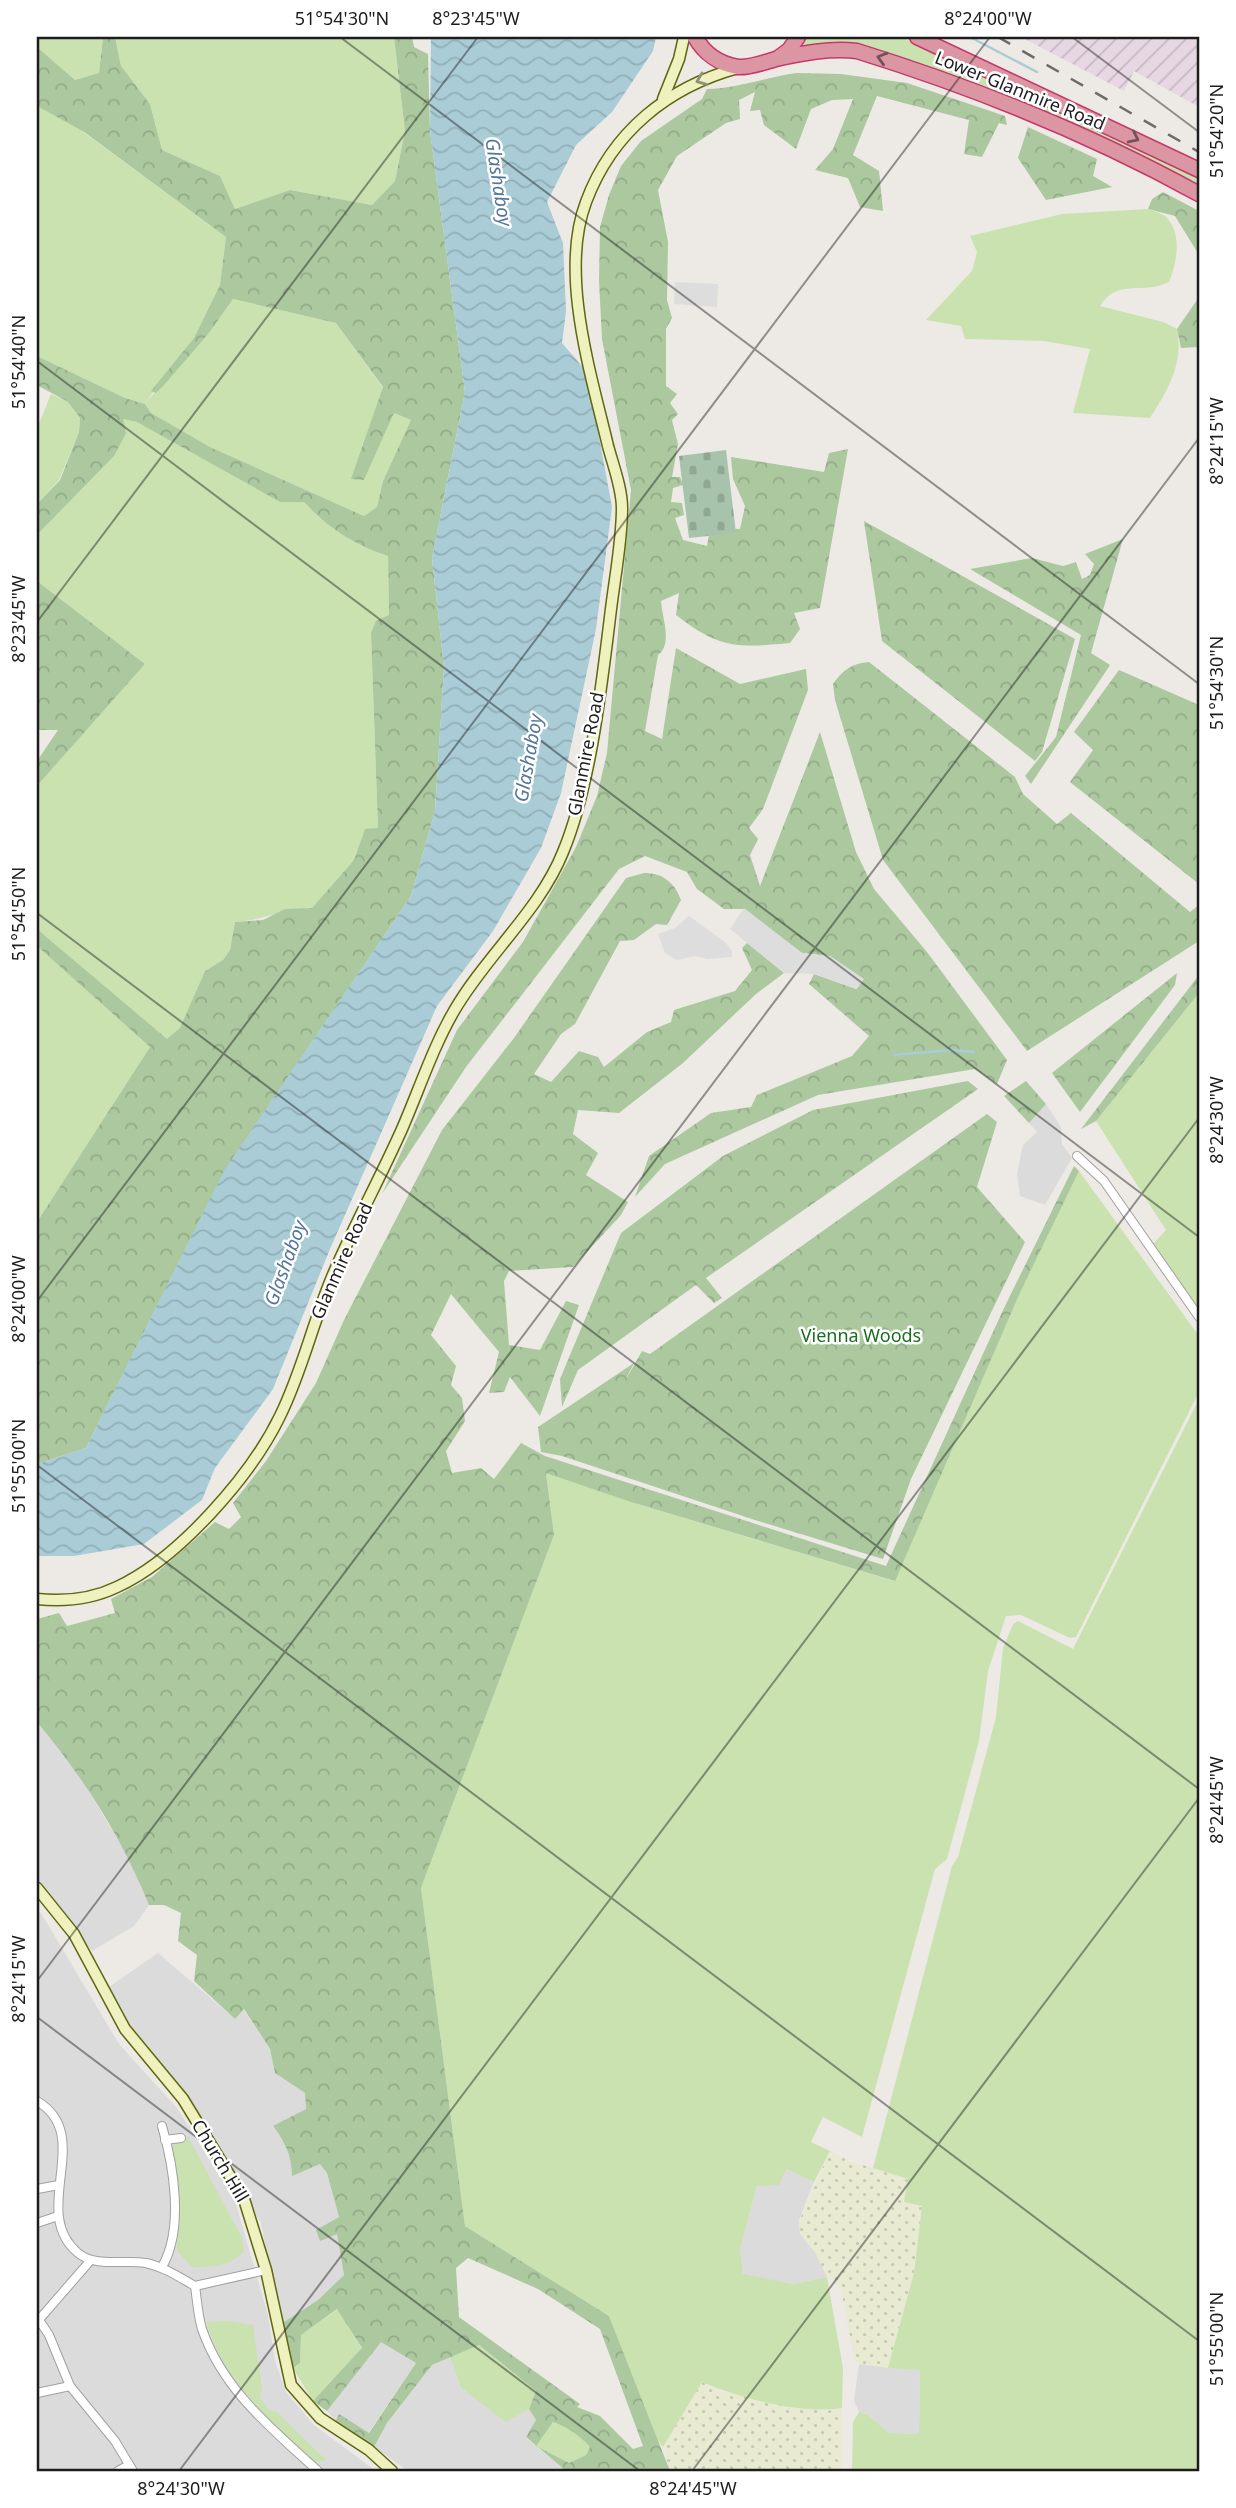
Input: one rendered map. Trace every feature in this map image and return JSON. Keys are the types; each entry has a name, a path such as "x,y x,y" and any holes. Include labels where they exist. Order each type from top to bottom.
{"highway":[{"path":"695,37 707,53 723,63 741,68"},
{"path":"777,59 789,50 798,37"},
{"name":"Lower Glanmire Road","path":"916,37 1199,170"},
{"name":"Lower Glanmire Road","path":"741,68 836,49 857,51 958,83 1049,121 1145,164 1199,194"}],"main road":[{"path":"663,99 679,59 684,37"},
{"name":"Glanmire Road","path":"37,1599 71,1600 91,1597 143,1573 190,1532 234,1485 282,1414 334,1272 380,1177 454,1011 531,906 563,855 583,785 610,615 623,505 580,317 578,244 585,204 603,169 640,119 663,99 701,79 741,68"},
{"name":"Church Hill","path":"37,1888 78,1941 125,2029 183,2099 244,2199 266,2270 283,2355 297,2395 331,2427 369,2450 392,2471"}],"street":[{"path":"1077,1156 1104,1181 1199,1317"},
{"path":"37,2101 57,2120 64,2136 58,2216 72,2247 90,2261 143,2263 162,2267 195,2286 266,2270"},
{"path":"162,2126 174,2221 171,2249 162,2267"},
{"path":"165,2140 181,2138"},
{"path":"37,2189 59,2185"},
{"path":"37,2223 58,2216"},
{"path":"90,2261 38,2321 49,2335 70,2386 115,2441 131,2468 118,2471"},
{"path":"195,2286 201,2327 215,2359 233,2387 269,2428 318,2471"},
{"path":"37,2393 70,2386"}],"shaded area":[{"path":"1021,37 1199,37 1199,107 1134,71 1124,91"},
{"path":"675,282 718,284 717,307 674,304"},
{"path":"744,908 802,953 830,956 864,979 857,989 814,974 784,973 730,929"},
{"path":"689,916 725,942 732,951 732,957 708,959 694,956 677,960 665,953 658,934 675,928"},
{"path":"1046,1104 1061,1127 1062,1144 1072,1158 1045,1205 1020,1196 1017,1174 1023,1145 1037,1132 1029,1123"},
{"path":"37,1722 75,1768 131,1862 149,1905 134,1926 92,1951 37,1884"},
{"path":"37,1911 41,1913 119,2044 177,2108 235,2201 268,2315 275,2361 286,2392 314,2425 376,2471 37,2471"},
{"path":"158,1953 235,2019 243,2009 270,2049 275,2073 305,2093 306,2109 273,2127 282,2137 292,2163 321,2164 327,2173 339,2217 316,2230 337,2233 344,2275 318,2300 281,2324 261,2223 199,2116 133,2034 109,1987"},
{"path":"786,2169 814,2182 799,2220 800,2233 815,2252 827,2277 794,2284 743,2275 740,2249 757,2186"},
{"path":"381,2341 416,2363 368,2433 340,2415 336,2421 327,2411"},
{"path":"450,2357 461,2388 506,2421 529,2409 536,2420 526,2438 566,2471 408,2471 374,2447 387,2423 432,2365"},
{"path":"859,2364 920,2370 919,2434 889,2433 868,2415 859,2412 854,2401"}],"green space":[{"path":"37,37 103,37 99,73 75,80 37,47"},
{"path":"103,37 115,37 121,66 150,104 162,150 220,176 235,209 290,190 372,205 395,181 405,131 394,37 412,37 414,47 428,54 430,131 465,392 432,558 444,667 435,811 411,896 225,1170 86,1448 37,1464 37,1222 150,1047 37,946 37,929 167,1039 180,1028 205,971 223,960 230,950 235,922 263,920 285,909 312,908 354,860 365,829 378,828 371,633 376,621 389,615 388,556 342,535 304,502 280,502 137,422 123,419 126,433 114,456 37,535 37,504 60,480 79,432 80,418 68,402 37,385 37,356 125,398 145,404 151,413 210,447 364,516 377,507 383,481 411,420 394,413 364,480 351,479 383,387 336,323 233,299 209,333 164,385 156,393 151,391 194,338 220,285 226,237 84,132 37,106 37,47 75,80 99,73"},
{"path":"115,37 394,37 405,131 395,181 372,205 290,190 235,209 220,176 162,150 150,104 121,66"},
{"path":"807,37 901,37 1199,176 1199,184 1088,130 973,81 868,47 822,43 801,46"},
{"path":"797,73 841,74 907,83 1005,116 1007,125 999,123 982,157 964,154 969,120 877,96 853,155 879,171 883,211 860,207 848,178 815,170 833,149 853,99 832,100 811,109 796,149 764,125 760,110 750,111 755,92 739,100 740,119 726,123 677,156 658,190 668,242 667,300 672,318 666,329 666,386 677,394 670,403 678,414 672,420 678,444 672,477 680,477 683,485 673,488 671,502 682,503 684,515 675,518 683,540 707,546 710,528 740,529 745,506 733,479 731,457 824,472 829,453 848,449 820,608 794,613 800,629 790,643 756,646 717,640 691,626 676,615 679,593 661,601 666,638 658,655 645,731 662,739 676,648 740,684 806,669 808,690 763,809 749,828 758,839 750,855 760,886 820,732 856,852 874,889 927,952 1007,1060 997,1084 975,1069 818,1095 665,1164 635,1197 649,1156 711,1113 751,1107 757,1095 852,1056 869,1036 809,984 814,974 856,989 863,979 830,956 802,953 744,909 724,909 697,889 687,872 645,856 619,869 466,1067 382,1194 457,1030 523,942 576,847 597,796 607,753 631,490 602,339 600,227 609,195 621,166 641,141 702,99 707,89"},
{"path":"37,106 79,129 226,237 220,285 194,338 146,402 209,333 233,299 336,323 383,388 364,480 394,413 411,420 383,481 377,507 364,516 210,447 151,413 145,404 125,398 37,356"},
{"path":"1028,127 1097,159 1093,176 1112,187 1046,200 1018,158"},
{"path":"1163,192 1199,211 1199,255 1175,216 1148,209 1152,199"},
{"path":"1148,209 1165,216 1174,230 1177,248 1169,282 1159,286 1114,292 1100,306 1163,322 1177,329 1178,353 1173,376 1150,418 1073,413 1090,349 1044,341 965,339 961,326 926,320 972,271 977,252 970,236 1062,214"},
{"path":"1199,261 1199,347 1181,348 1177,329 1197,300"},
{"path":"51,394 68,402 80,418 79,432 59,480 37,504 37,429"},
{"path":"122,419 138,422 280,502 304,502 342,535 388,556 389,616 371,633 378,828 365,830 354,860 312,908 235,922 230,950 223,960 205,971 181,1028 167,1040 37,929 37,786 145,664 37,581 37,535 114,456"},
{"path":"726,450 736,533 689,538 679,456"},
{"path":"864,521 1075,639 1042,752 1035,761 882,641"},
{"path":"1123,539 1091,653 1110,665 1031,784 1025,776 1056,737 1081,635 970,569 1032,558 1063,566 1076,562 1082,579 1090,575 1094,564 1085,554"},
{"path":"37,581 145,664 37,786 37,761 58,730 37,730"},
{"path":"869,662 1015,777 1023,794 1057,824 1071,813 1190,912 1199,905 1199,941 1027,1051 883,860 835,700 833,684 848,668"},
{"path":"1119,670 1199,705 1199,884 1070,782 1093,750 1074,732"},
{"path":"644,873 662,877 672,884 681,900 667,925 656,924 634,940 620,941 575,1024 561,1034 534,1074 551,1082 579,1051 598,1057 604,1067 647,1032 671,1022 674,1010 735,991 752,970 742,948 747,943 784,973 756,994 683,1063 619,1113 578,1110 573,1134 598,1153 586,1175 628,1202 621,1215 573,1267 509,1271 504,1281 509,1345 540,1350 566,1301 579,1305 540,1416 510,1377 504,1392 489,1393 499,1352 451,1294 431,1335 456,1366 451,1385 462,1398 465,1421 446,1451 452,1473 481,1468 494,1479 521,1443 545,1456 886,1566 1004,1308 1074,1166 1079,1171 1019,1295 895,1581 631,1502 546,1473 554,1535 421,1888 465,2226 609,2316 670,2471 566,2471 537,2447 569,2463 586,2455 590,2447 573,2432 553,2422 536,2446 526,2437 536,2420 529,2409 536,2391 479,2345 432,2365 387,2423 374,2447 336,2421 339,2414 369,2433 416,2363 381,2342 327,2411 313,2401 362,2348 337,2309 301,2335 300,2363 293,2368 281,2324 318,2300 344,2275 337,2234 320,2241 316,2230 339,2217 327,2173 320,2164 292,2176 287,2150 273,2126 306,2109 305,2093 275,2073 270,2049 244,2009 235,2019 194,1981 197,1955 178,1941 181,1913 164,1905 149,1905 127,1856 100,1809 71,1765 37,1722 37,1619 59,1613 67,1626 115,1613 111,1599 152,1577 215,1522 229,1529 241,1517 233,1503 266,1461 316,1383 344,1320 442,1130 514,1038 626,878","holes":["468,2258 538,2289 600,2329 643,2446 633,2449 600,2416 577,2407 580,2404 459,2317 456,2268"]},
{"path":"37,946 150,1047 37,1222"},
{"path":"1177,973 1175,985 1080,1112 1052,1073"},
{"path":"1199,975 1199,993 1096,1121 1081,1129"},
{"path":"1199,993 1199,1314 1152,1245 1166,1230 1096,1121"},
{"path":"968,1081 978,1089 706,1278 722,1298 714,1303 696,1285 578,1370 562,1407 560,1379 621,1233 723,1156 813,1110"},
{"path":"1026,1081 1046,1104 1029,1123 1004,1096"},
{"name":"Vienna Woods","path":"987,1114 997,1122 977,1187 1025,1242 911,1479 883,1559 562,1456 541,1452 538,1427 634,1363 625,1381 642,1351 650,1354"},
{"path":"1079,1171 1199,1336 1199,1392 1076,1637 1070,1638 1021,1615 1006,1616 988,1671 979,1741 947,1859 935,1869 862,2137 823,2117 811,2142 830,2151 814,2182 786,2169 779,2185 757,2186 740,2249 743,2274 794,2284 827,2277 843,2368 842,2408 808,2409 771,2404 702,2382 663,2447 658,2441 609,2316 465,2226 421,1888 554,1535 546,1472 631,1502 894,1581 1019,1295"},
{"path":"1199,1399 1199,2471 852,2471 853,2422 859,2412 868,2415 889,2433 919,2434 920,2370 888,2368 914,2273 922,2206 904,2202 908,2179 873,2168 952,1866 958,1857 996,1717 1003,1648 1013,1624 1018,1621 1073,1649"},
{"path":"188,2137 242,2238 244,2251 233,2260 220,2265 192,2267 177,2251 177,2171 171,2147"},
{"path":"830,2151 850,2161 908,2179 904,2202 922,2206 914,2273 888,2368 859,2364 854,2358 841,2289 827,2277 815,2252 800,2234 799,2221"},
{"path":"338,2309 362,2349 313,2401 293,2368 300,2363 301,2335"},
{"path":"230,2321 253,2325 262,2389 260,2398 269,2410 277,2412 326,2460 315,2463 266,2416 237,2382 224,2363 206,2322"},
{"path":"479,2345 536,2391 529,2409 506,2422 461,2388 450,2357"},
{"path":"702,2382 724,2392 826,2411 842,2408 842,2471 670,2471 663,2447"},
{"path":"553,2422 578,2435 590,2447 586,2455 569,2463 535,2446"}],"water":[{"name":"Glashaboy","path":"431,37 656,37 653,51 612,112 576,145 547,202 563,243 566,311 562,343 587,372 612,507 596,629 561,793 541,848 493,931 437,1006 330,1249 273,1389 215,1468 202,1500 144,1544 74,1556 37,1556 37,1464 86,1448 225,1169 411,896 435,811 444,667 432,558 465,392 430,131"}],"waterway":[{"path":"970,37 1037,72"},
{"path":"894,1055 952,1050 974,1052"}],"railway":[{"path":"998,37 1199,152"}]}
